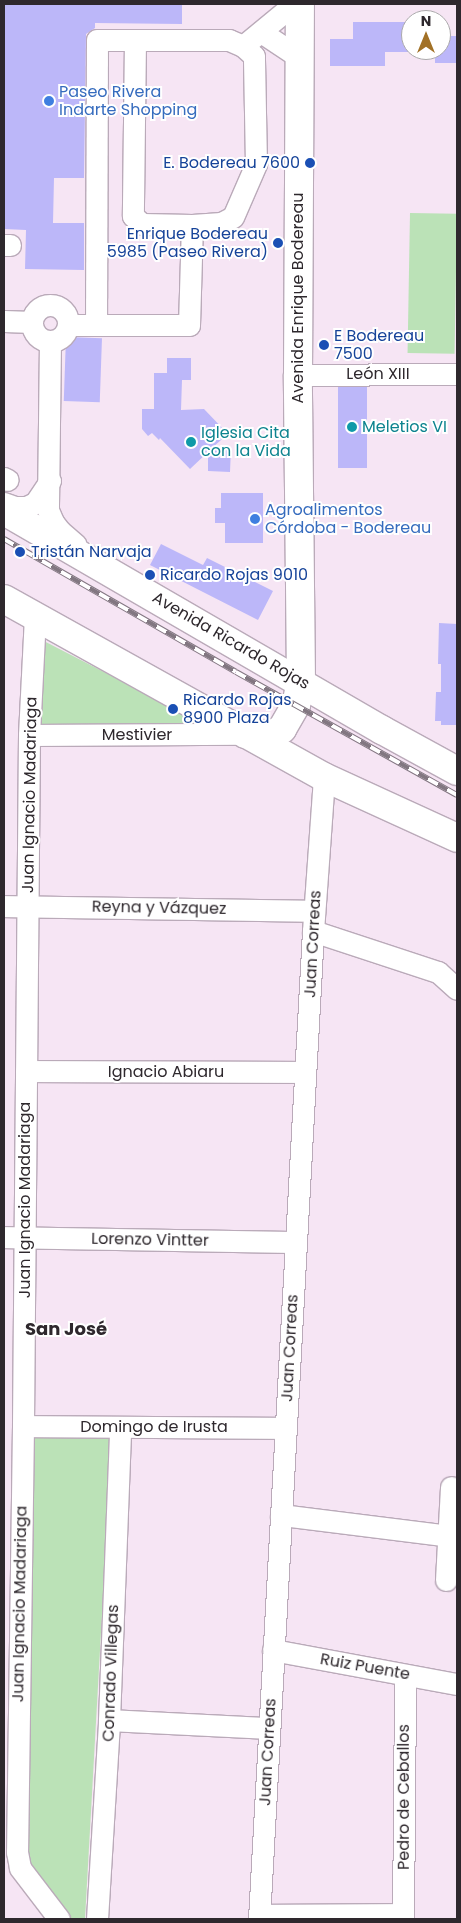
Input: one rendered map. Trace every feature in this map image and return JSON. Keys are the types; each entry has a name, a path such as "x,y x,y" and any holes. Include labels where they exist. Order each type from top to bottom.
{"main road":[{"name":"Avenida Enrique Bodereau","path":"245,734 271,735 282,729 296,705 301,681 298,375 300,4"},
{"name":"Avenida Ricardo Rojas","path":"4,511 301,681 382,730 457,771"},
{"path":"4,599 324,777 457,838"}],"street":[{"path":"236,43 275,4"},
{"path":"96,325 97,40 236,43 261,32 294,4"},
{"path":"261,32 300,58"},
{"path":"135,40 133,216 142,224 192,225 222,223 233,217 256,164 254,56 236,43"},
{"path":"68,325 189,325 192,225"},
{"path":"32,322 40,308 50,305 64,310 68,325 64,334 50,341"},
{"path":"4,321 32,322"},
{"path":"32,322 37,335 50,341"},
{"path":"50,341 50,480 48,510 53,522 60,531 96,563"},
{"name":"León XIII","path":"298,375 457,374"},
{"path":"4,504 14,507 26,507 35,503 50,480"},
{"name":"Juan Ignacio Madariaga","path":"35,616 29,735 26,1072 14,1237 23,1426 12,1633 17,1852 20,1868 24,1875 59,1919"},
{"name":"Mestivier","path":"29,735 245,734"},
{"name":"Juan Correas","path":"259,1917 305,1072 324,777"},
{"name":"Reyna y Vázquez","path":"4,906 314,920 447,970"},
{"path":"447,970 457,989"},
{"name":"Ignacio Abiaru","path":"26,1072 305,1072"},
{"name":"Lorenzo Vintter","path":"14,1237 296,1242"},
{"name":"Domingo de Irusta","path":"23,1426 285,1428"},
{"name":"Conrado Villegas","path":"98,1919 109,1720 120,1427"},
{"path":"446,1580 451,1487"},
{"path":"281,1515 449,1536"},
{"name":"Ruiz Puente","path":"273,1650 457,1684"},
{"name":"Pedro de Ceballos","path":"403,1917 405,1675"},
{"path":"109,1720 269,1728"},
{"path":"259,1917 403,1917"}],"green space":[{"path":"410,213 457,214 455,354 408,353"},
{"path":"38,638 209,726 36,724"},
{"path":"112,1435 85,1919 71,1919 37,1880 27,1852 33,1437"}],"building":[{"name":"Paseo Rivera Indarte Shopping","path":"4,4 182,4 182,24 95,23 95,28 86,34 84,178 54,178 53,223 84,223 84,270 25,269 26,230 4,229"},
{"path":"353,22 401,22 401,52 385,52 385,66 330,66 330,39 353,39"},
{"path":"451,36 457,36 457,63 435,63 435,60 451,60"},
{"path":"66,337 102,338 100,402 64,401"},
{"name":"Iglesia Cita con la Vida","path":"167,358 191,358 191,380 182,380 181,410 204,409 228,434 213,447 231,448 230,472 208,471 208,452 190,469 160,438 159,440 152,433 148,436 142,429 142,409 154,409 154,373 167,373"},
{"name":"Meletios VI","path":"338,387 367,387 367,468 338,468"},
{"path":"221,493 263,493 263,543 225,543 225,523 215,523 215,508 221,508"},
{"path":"161,544 203,565 207,558 273,591 258,620 150,565"},
{"path":"439,623 457,624 457,725 441,725 441,721 435,721 436,692 441,692 441,664 438,664"}],"railway":[{"path":"4,539 236,672 457,795"}],"place":[{"name":"Paseo Rivera Indarte Shopping","path":"49,101"},
{"name":"E. Bodereau 7600","path":"310,163"},
{"name":"Enrique Bodereau 5985 (Paseo Rivera)","path":"278,243"},
{"name":"E Bodereau 7500","path":"324,345"},
{"name":"Meletios VI","path":"352,427"},
{"name":"Iglesia Cita con la Vida","path":"191,442"},
{"name":"Agroalimentos Córdoba - Bodereau","path":"255,519"},
{"name":"Tristán Narvaja","path":"20,552"},
{"name":"Ricardo Rojas 9010","path":"150,575"},
{"name":"Ricardo Rojas 8900 Plaza","path":"173,709"}],"district":[{"name":"San José","path":"66,1329"}]}
